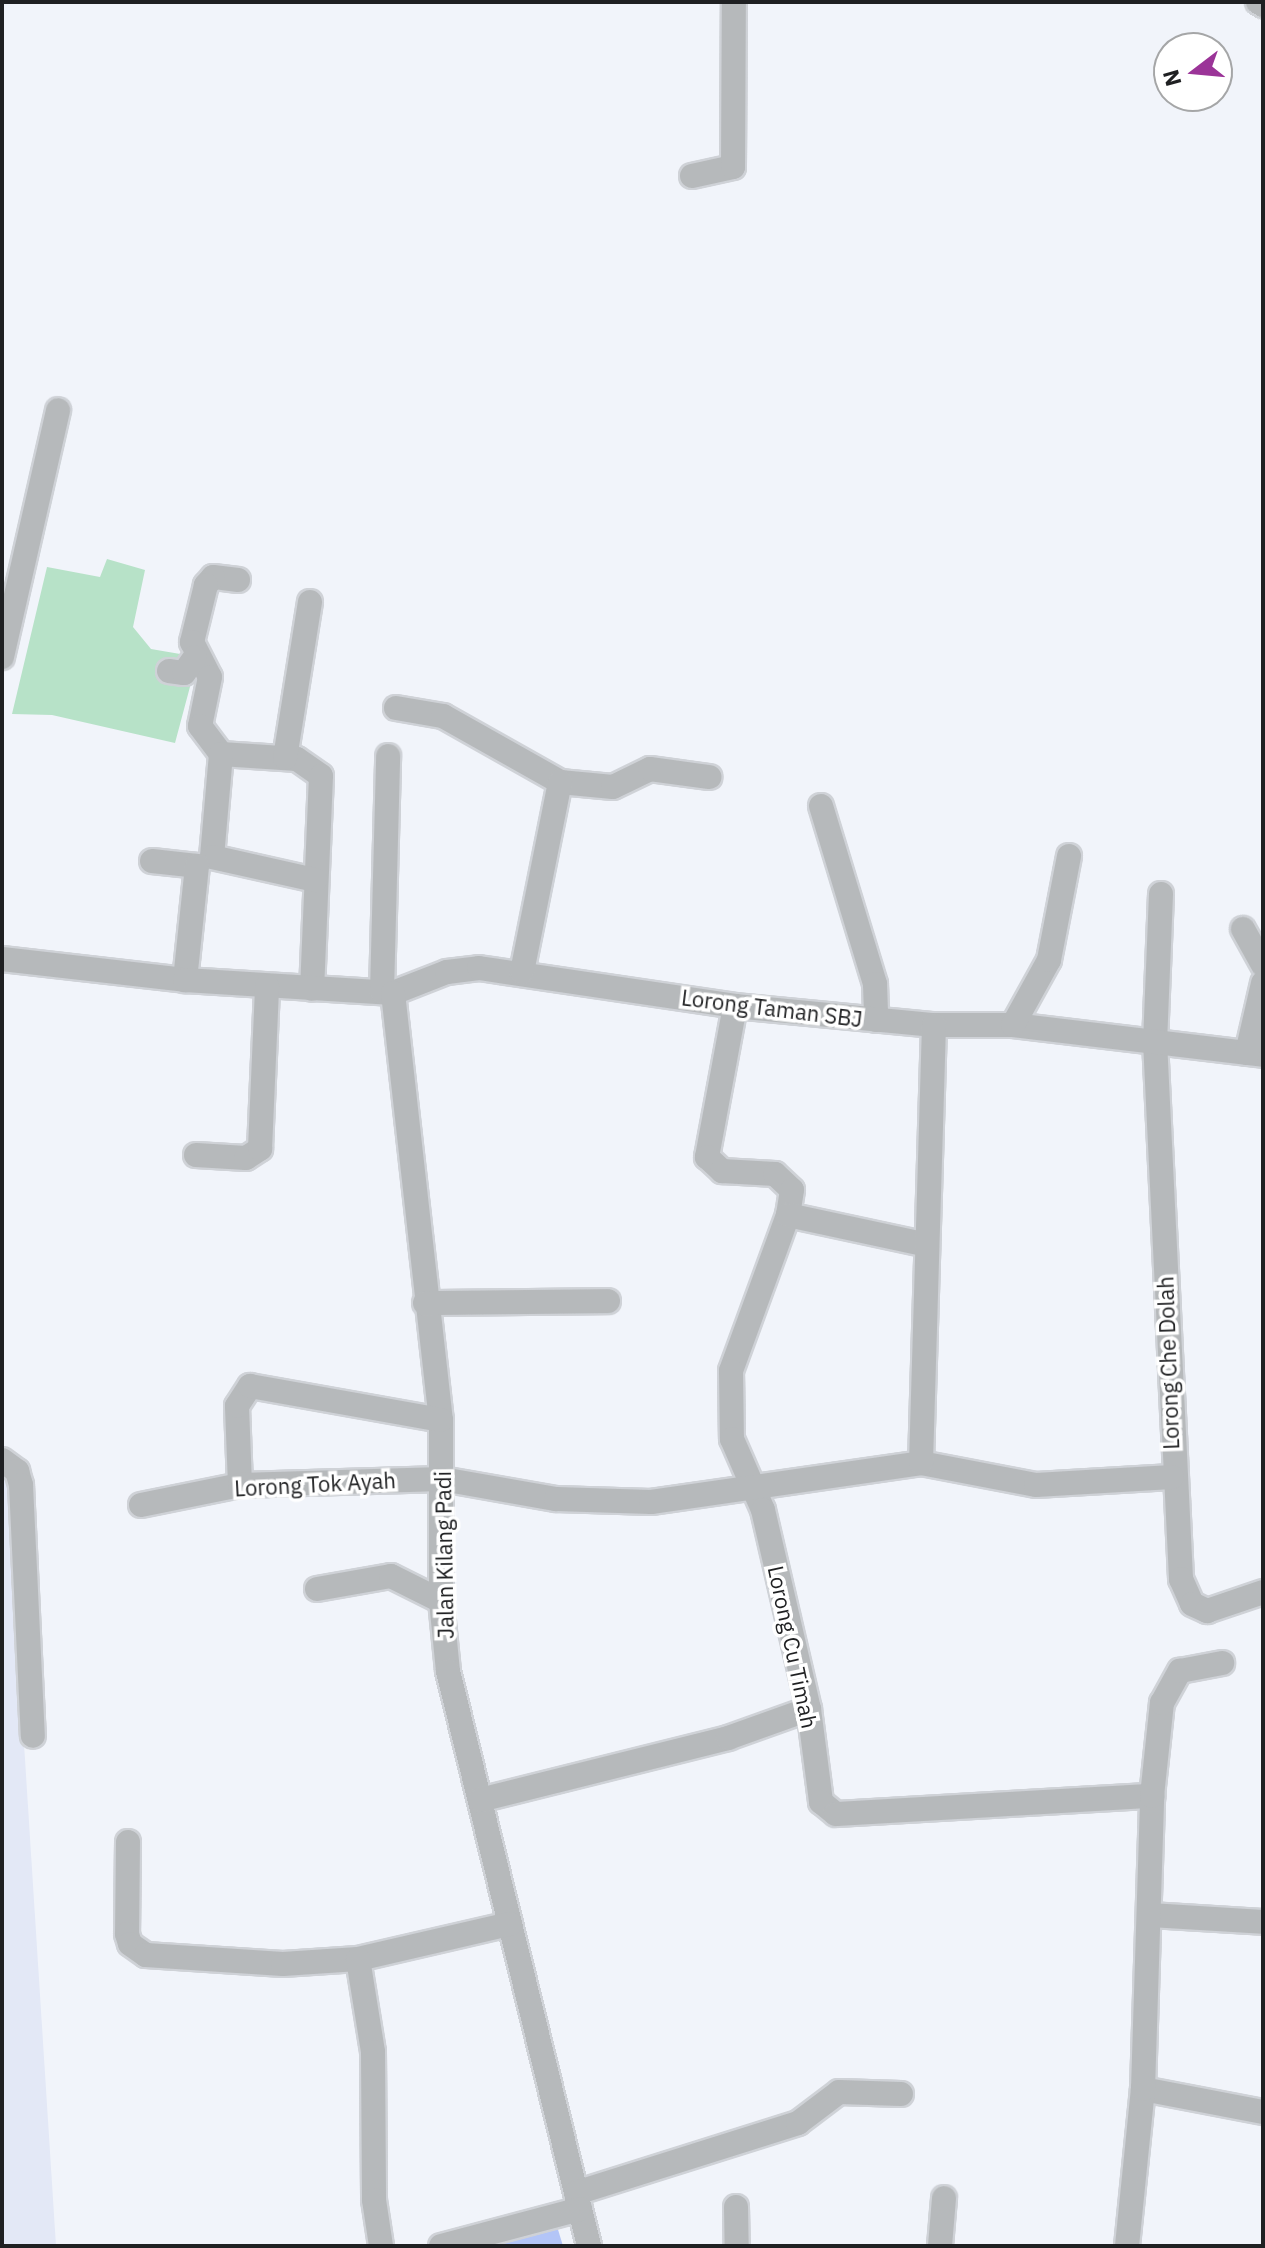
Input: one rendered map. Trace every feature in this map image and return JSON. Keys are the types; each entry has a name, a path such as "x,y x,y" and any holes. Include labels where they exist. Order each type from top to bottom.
{"street":[{"path":"692,176 733,167 734,2"},
{"path":"2,657 12,572 58,410"},
{"path":"238,580 213,577 206,585 192,642 201,662 200,726 221,754 212,857 315,880"},
{"path":"285,758 310,602"},
{"path":"169,671 184,673 201,662"},
{"path":"396,708 443,716 560,782 613,787 650,769 709,777"},
{"path":"221,754 285,758 311,765 321,776 312,989"},
{"name":"Jalan Kilang Padi","path":"388,756 388,993 441,1420 441,1601 448,1671 589,2246"},
{"path":"522,972 560,782"},
{"path":"821,806 875,984 876,1020"},
{"path":"1013,1025 1049,960 1069,856"},
{"path":"152,861 197,866 185,980"},
{"name":"Lorong Che Dolah","path":"1161,894 1155,1041 1172,1477 1181,1579 1192,1604 1214,1611 1231,1598 1263,1592"},
{"path":"1243,929 1263,965"},
{"path":"2,959 185,980 388,993"},
{"name":"Lorong Taman SBJ","path":"388,993 447,972 522,972 735,1006 934,1025 1013,1025 1255,1054"},
{"path":"1255,1054 1263,983"},
{"path":"196,1155 246,1158 260,1149 267,986"},
{"path":"735,1006 707,1157 722,1171 785,1179 792,1190 788,1215 923,1244"},
{"path":"921,1463 923,1244 934,1025"},
{"name":"Lorong Cu Timah","path":"788,1215 731,1371 732,1439 752,1485 809,1709 825,1810 1152,1796"},
{"path":"425,1303 608,1301"},
{"path":"240,1485 237,1406 250,1386 441,1420"},
{"path":"2,1460 17,1471 21,1485 33,1736"},
{"path":"442,1479 603,1504 921,1463 1036,1485 1172,1477"},
{"name":"Lorong Tok Ayah","path":"141,1505 240,1485 442,1479"},
{"path":"317,1589 391,1576 441,1601"},
{"path":"1127,2246 1143,2089 1152,1796 1167,1685 1180,1671 1222,1663"},
{"path":"480,1800 728,1738 809,1709"},
{"path":"128,1842 127,1934 137,1951 232,1963 358,1959 510,1924"},
{"path":"1150,1915 1263,1922"},
{"path":"358,1959 376,2078 374,2200 381,2246"},
{"path":"1143,2089 1263,2112"},
{"path":"441,2246 798,2123 839,2092 901,2094"},
{"path":"940,2246 944,2198"},
{"path":"736,2207 737,2246"}],"shaded area":[{"path":"2,1461 6,1461 56,2246 2,2246"}],"green space":[{"path":"107,559 145,570 133,627 151,649 186,655 195,668 175,743 52,715 12,714 47,567 100,577"}],"building":[{"path":"556,2223 563,2246 477,2246"}]}
